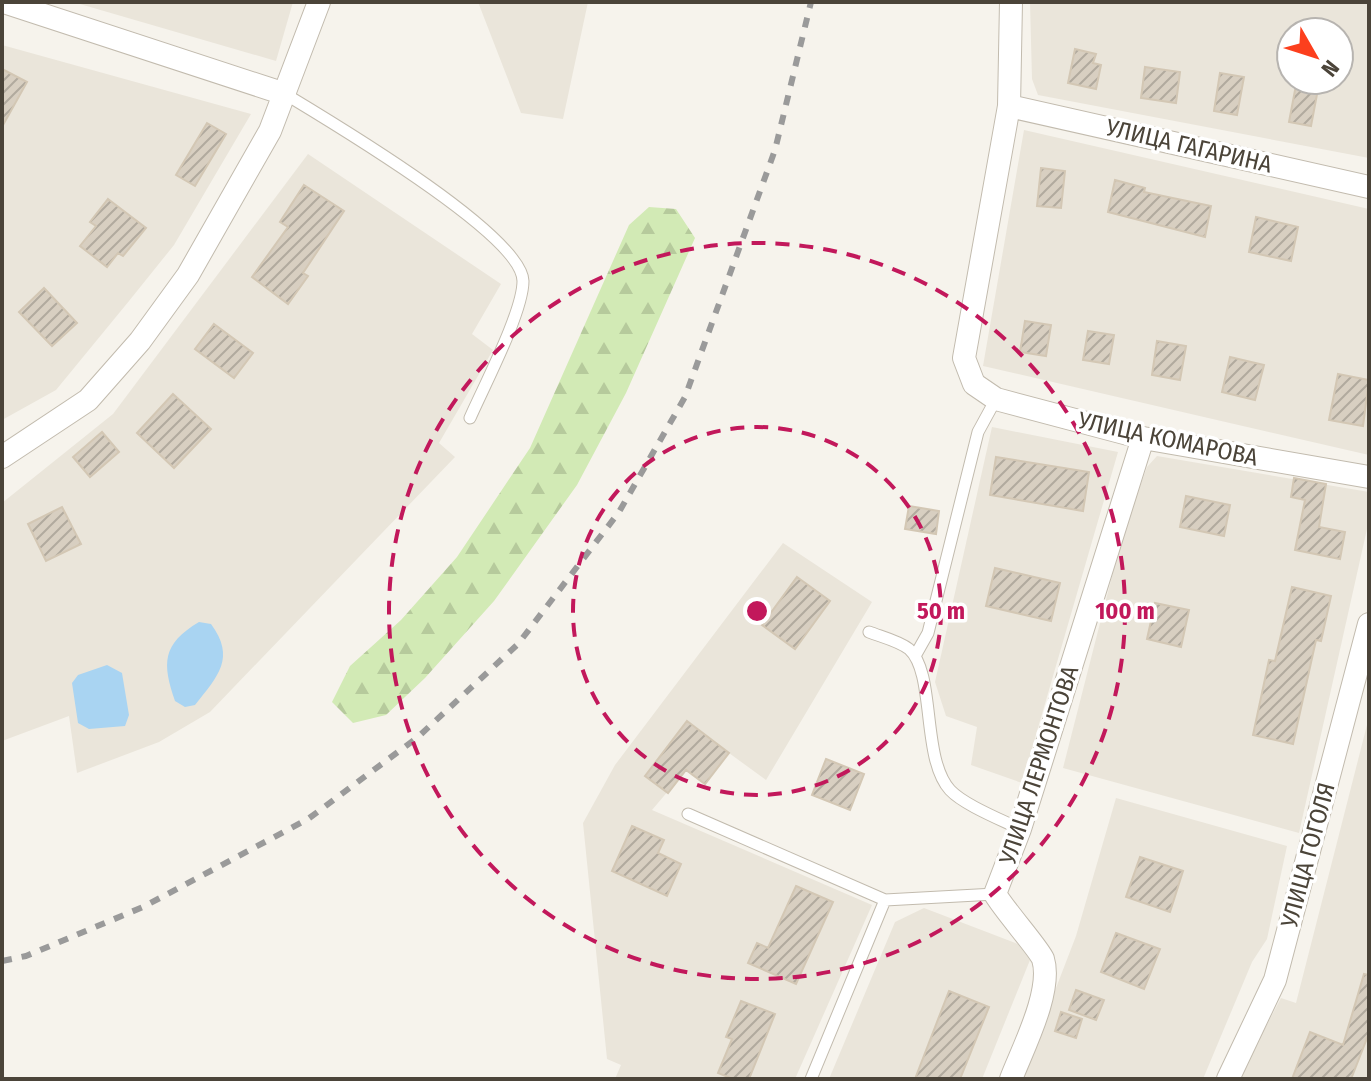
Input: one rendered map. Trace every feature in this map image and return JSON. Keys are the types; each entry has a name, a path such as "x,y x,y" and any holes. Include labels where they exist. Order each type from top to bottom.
{"street":[{"path":"4,2 30,6 285,94"},
{"path":"2,457 88,400 140,341 188,275 234,200 285,94 319,2"},
{"path":"1009,106 1011,2"},
{"name":"УЛИЦА ГАГАРИНА","path":"1009,106 1369,187"},
{"name":"УЛИЦА КОМАРОВА","path":"1009,106 964,358 974,384 996,399 1143,438 1369,477"},
{"name":"УЛИЦА ЛЕРМОНТОВА","path":"1011,1079 1043,989 1043,959 1008,916 995,894 1020,829 1143,438"},
{"name":"УЛИЦА ГОГОЛЯ","path":"1228,1079 1275,980 1369,624"}],"lane":[{"path":"285,94 450,202 512,255 523,278 519,300 470,418"},
{"path":"915,656 928,633 978,432 996,399"},
{"path":"869,632 907,648 915,656 921,668 932,745 950,790 1020,829"},
{"path":"688,814 885,900 995,894"},
{"path":"811,1079 885,900"}],"shaded area":[{"path":"73,2 293,2 276,61"},
{"path":"478,2 588,2 563,119 521,113"},
{"path":"1030,2 1369,2 1369,158 1038,95 1032,79"},
{"path":"2,45 251,114 174,245 129,301 56,390 2,420"},
{"path":"1024,130 1369,209 1369,455 983,366"},
{"path":"308,154 501,284 472,334 493,350 439,443 455,457 210,712 159,742 77,773 69,716 2,741 2,503 113,414"},
{"path":"992,427 1118,452 1022,783 971,765 977,727 946,716 935,682"},
{"path":"1157,456 1369,492 1369,520 1299,833 1063,768 1122,537 1147,467"},
{"path":"783,543 872,602 766,780 729,753 705,784 686,770 652,810 872,905 795,1079 615,1079 621,1065 607,1059 583,823 615,765"},
{"path":"1369,717 1369,1079 1238,1079 1281,998 1296,1003"},
{"path":"1116,798 1287,846 1267,939 1252,962 1203,1079 1021,1079 1076,936"},
{"path":"924,908 1018,944 1030,960 982,1079 829,1079 895,922"}],"green space":[{"path":"649,207 676,209 695,238 626,393 577,485 494,601 425,678 386,715 353,723 332,702 350,666 401,620 457,557 530,448 629,225"}],"water":[{"path":"199,622 211,624 222,647 223,657 211,685 195,705 185,707 175,701 168,676 168,656 178,638"},
{"path":"107,665 122,673 129,715 125,726 89,729 78,723 72,683 78,675"}],"building":[{"path":"1075,49 1096,54 1093,63 1101,65 1096,89 1068,83"},
{"path":"1145,67 1180,72 1176,103 1141,98"},
{"path":"2,69 27,82 2,127"},
{"path":"1220,73 1244,77 1237,115 1214,111"},
{"path":"1294,96 1317,96 1311,126 1289,122"},
{"path":"207,123 226,134 195,186 176,175"},
{"path":"1041,168 1065,171 1061,208 1037,206"},
{"path":"1115,180 1145,188 1144,192 1211,206 1205,237 1108,212"},
{"path":"304,185 344,211 303,273 308,276 288,304 252,277 288,227 280,222"},
{"path":"108,199 146,228 123,256 118,253 107,267 80,246 96,226 90,222"},
{"path":"1256,217 1298,227 1291,261 1249,252"},
{"path":"44,288 77,323 52,346 19,312"},
{"path":"1025,321 1051,325 1046,356 1020,352"},
{"path":"214,324 253,353 234,378 195,349"},
{"path":"1088,331 1114,335 1109,364 1083,360"},
{"path":"1157,341 1186,346 1180,380 1152,375"},
{"path":"1230,357 1264,365 1255,400 1222,392"},
{"path":"1338,374 1369,380 1363,426 1329,420"},
{"path":"173,394 211,429 174,468 137,433"},
{"path":"102,432 119,452 90,477 73,457"},
{"path":"996,457 1089,472 1083,511 990,495"},
{"path":"1294,478 1326,484 1319,527 1345,532 1340,559 1295,550 1305,500 1291,497"},
{"path":"1186,496 1230,505 1224,536 1180,527"},
{"path":"909,506 939,511 936,534 905,529"},
{"path":"62,507 81,544 46,561 28,524"},
{"path":"995,568 1060,583 1051,621 986,606"},
{"path":"797,577 830,601 795,649 762,625"},
{"path":"1292,587 1331,596 1321,641 1316,640 1293,744 1253,735 1269,660 1275,661"},
{"path":"1155,603 1189,610 1181,647 1147,639"},
{"path":"687,721 729,753 705,784 686,770 668,793 645,776"},
{"path":"826,759 864,774 850,810 812,795"},
{"path":"632,826 664,840 658,853 681,864 667,896 612,871"},
{"path":"1140,857 1183,871 1170,912 1126,897"},
{"path":"796,886 833,902 796,984 748,963 757,943 768,948"},
{"path":"1116,933 1160,949 1144,989 1101,972"},
{"path":"1364,974 1369,975 1369,1033 1351,1079 1292,1079 1310,1032 1343,1045"},
{"path":"1076,990 1104,1000 1096,1020 1069,1010"},
{"path":"949,991 989,1007 960,1079 915,1079"},
{"path":"741,1001 775,1014 749,1079 733,1079 718,1073 732,1039 726,1037"},
{"path":"1061,1012 1082,1019 1076,1038 1055,1031"}],"railway":[{"path":"2,961 26,956 143,907 308,819 418,737 518,644 619,512 685,397 775,150 811,2"}]}
